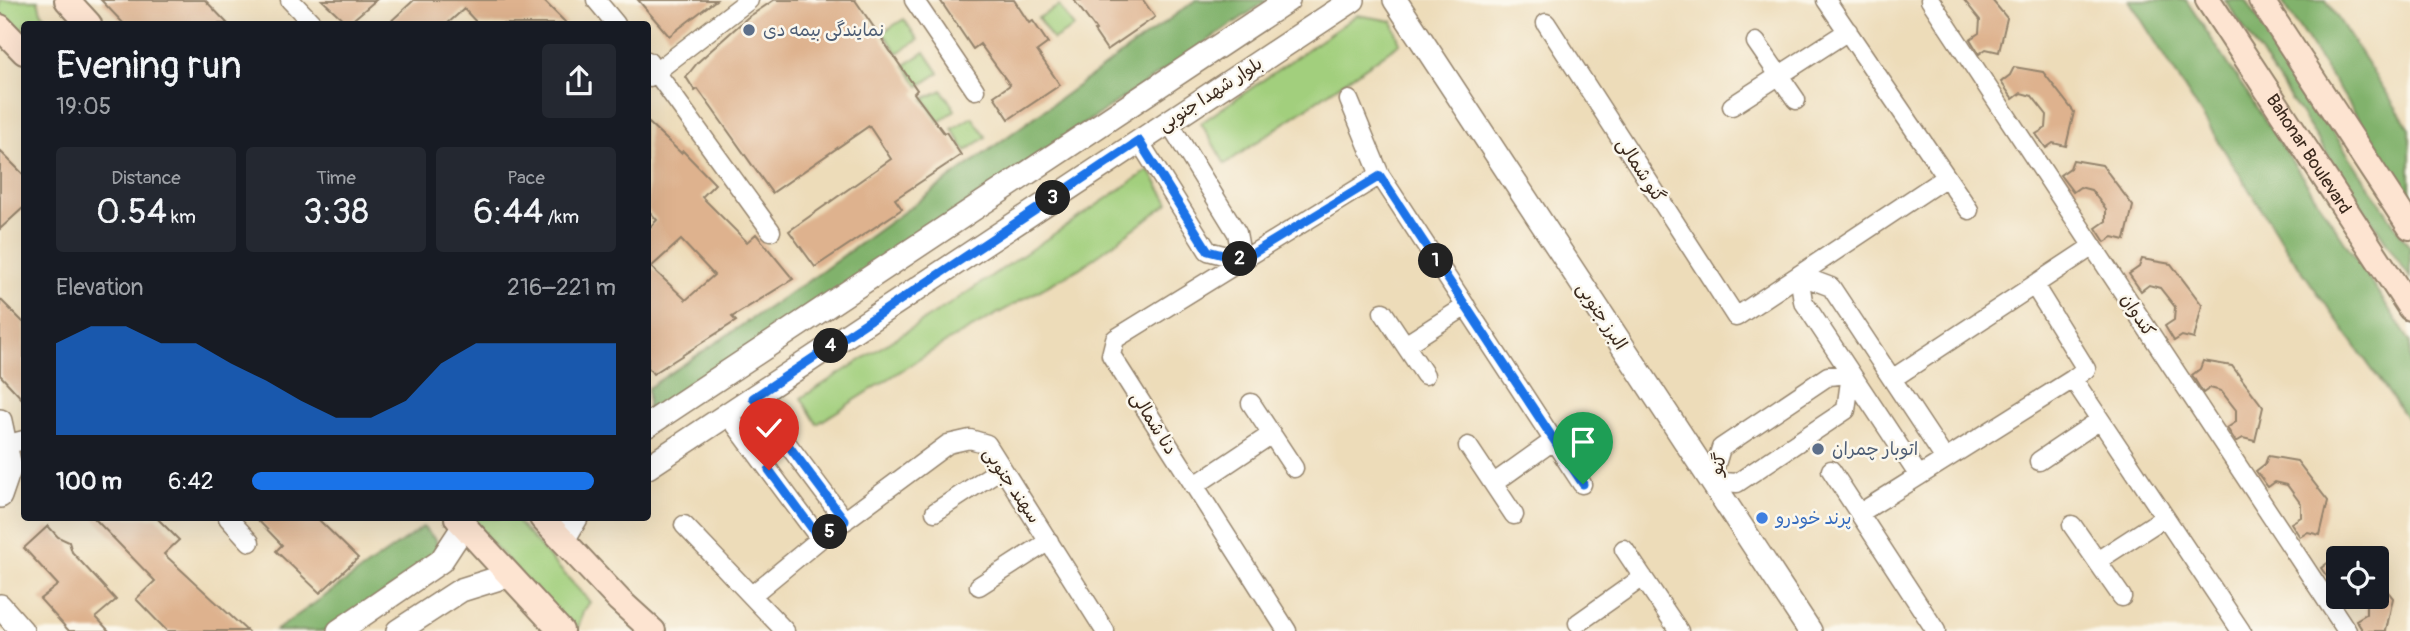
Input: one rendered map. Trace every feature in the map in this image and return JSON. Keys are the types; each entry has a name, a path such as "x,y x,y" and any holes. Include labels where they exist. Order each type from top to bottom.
{"main road":[{"name":"Bahonar Boulevard","path":"2208,0 2410,308"},
{"path":"2261,0 2410,227"},
{"path":"0,27 21,49"},
{"path":"544,521 619,600 653,631"},
{"path":"461,522 561,631"}],"street":[{"path":"290,0 310,21"},
{"path":"596,0 614,21"},
{"path":"651,69 748,0"},
{"path":"914,0 975,90"},
{"name":"بلوار شهدا جنوبی","path":"651,423 1288,0"},
{"name":"بلوار شهدا جنوبی","path":"651,465 1353,0"},
{"name":"البرز جنوبی","path":"1395,0 1810,631"},
{"path":"1826,0 1969,210"},
{"name":"کندوان","path":"1930,0 2347,631"},
{"name":"گنو شمالی","path":"1546,23 1736,317 1799,275"},
{"path":"1732,106 1847,32"},
{"path":"1756,42 1796,100"},
{"path":"651,71 771,231"},
{"path":"1349,100 1380,176 1583,484"},
{"path":"1139,141 1208,251 1242,260 1237,233 1168,121"},
{"name":"دنا شمالی","path":"1287,631 1111,355 1115,339 1380,176"},
{"path":"1799,275 1946,177"},
{"path":"1892,379 2093,246"},
{"path":"1799,275 1803,301 1919,476"},
{"path":"1799,275 1831,287 1945,459"},
{"path":"1860,513 2086,369 2034,285"},
{"path":"1405,345 1466,306"},
{"path":"1383,312 1425,375"},
{"name":"گنو","path":"1851,374 1846,410 1737,483 1711,481 1721,448 1828,376 1851,374"},
{"path":"2073,379 2241,631"},
{"path":"752,596 845,521 753,398"},
{"path":"1251,403 1294,468"},
{"path":"728,415 820,539"},
{"path":"2039,461 2100,420"},
{"path":"0,421 15,442 0,496"},
{"path":"1194,486 1272,434"},
{"name":"سهند جنوبی","path":"845,521 948,444 970,439 987,444 1105,631"},
{"path":"1494,482 1553,441"},
{"path":"1468,446 1514,515"},
{"path":"935,512 1002,467"},
{"path":"1831,470 1936,631"},
{"path":"2097,561 2165,517"},
{"path":"231,521 250,542"},
{"path":"563,541 574,521"},
{"path":"339,631 441,561 461,522"},
{"path":"684,525 785,631"},
{"path":"2072,525 2122,597"},
{"path":"979,586 1049,541"},
{"path":"1625,549 1679,631"},
{"path":"441,561 456,561 460,566 463,583 461,590"},
{"path":"398,631 461,590 509,575"},
{"path":"1578,623 1643,577"},
{"path":"0,606 22,631"}],"green space":[{"path":"0,0 38,0 41,12 51,21 21,21 21,31 0,14"},
{"path":"1196,0 1268,0 651,416 651,386 814,277"},
{"path":"2129,0 2186,0 2410,341 2410,423 2288,251"},
{"path":"2225,0 2246,0 2410,248 2410,278"},
{"path":"2281,0 2326,0 2410,129 2410,197"},
{"path":"1059,6 1074,27 1053,40 1038,18"},
{"path":"1357,15 1392,21 1400,43 1225,164 1201,123"},
{"path":"904,19 918,40 898,53 883,32"},
{"path":"925,52 939,73 919,86 905,65"},
{"path":"942,90 955,110 939,122 924,99"},
{"path":"972,117 986,137 966,151 952,129"},
{"path":"1149,170 1169,203 1080,268 948,341 817,424 801,398 956,300"},
{"path":"471,521 517,521 590,602 583,612 577,631 574,631"},
{"path":"423,527 436,540 437,550 431,561 329,631 275,631"}],"building":[{"path":"101,0 205,0 225,21 121,21"},
{"path":"322,0 376,0 352,21 345,21"},
{"path":"414,0 543,0 564,21 475,21 464,9 450,21 391,21"},
{"path":"638,0 716,0 669,36"},
{"path":"774,0 855,0 917,90 914,93 961,155 895,199 902,209 815,267 789,231 891,159 869,126 772,193 698,89 695,91 686,77 698,62 747,18"},
{"path":"940,0 1014,0 1029,23 1033,21 1048,43 1037,51 1060,85 1009,119 994,96 1010,85 980,44 973,49"},
{"path":"1074,0 1143,0 1155,17 1107,50"},
{"path":"1964,0 1992,0 2007,18 1999,52 1986,49 1979,54 1970,39 1979,33 1980,20"},
{"path":"2014,67 2043,72 2074,112 2066,146 2053,143 2046,148 2036,134 2046,128 2047,115 2032,96 2021,93 2013,99 2001,82 2010,75"},
{"path":"651,125 681,153 683,151 715,184 702,197 747,242 756,234 793,279 732,317 736,321 653,374 651,371 651,267 651,226 657,220 651,213","holes":["681,240 714,275 686,300 651,267"]},
{"path":"0,151 21,172 21,210 0,229"},
{"path":"2073,160 2102,165 2133,206 2125,240 2113,237 2105,242 2096,228 2106,221 2106,209 2091,190 2080,187 2073,192 2060,175 2070,168"},
{"path":"2142,259 2171,264 2202,305 2194,339 2182,336 2174,341 2165,326 2174,320 2175,307 2160,288 2149,285 2141,291 2129,274 2139,267"},
{"path":"0,299 21,320 21,398 0,375"},
{"path":"2203,361 2232,366 2263,407 2255,441 2243,438 2236,442 2227,428 2236,422 2236,410 2221,391 2210,388 2203,393 2192,375 2200,369"},
{"path":"2268,456 2297,461 2328,501 2320,535 2308,532 2300,537 2291,523 2301,517 2301,504 2287,485 2275,482 2268,487 2256,471 2265,464"},
{"path":"97,521 160,521 179,540 164,554 247,631 167,631 136,599 155,581"},
{"path":"259,521 320,521 358,558 320,593 276,551 282,545"},
{"path":"48,526 58,537 69,542 72,552 116,600 96,617 109,631 69,631 40,599 58,585 24,548"},
{"path":"2389,593 2393,598 2386,631 2363,631 2356,620 2366,614 2366,609 2389,609"}],"place":[{"name":"نمایندگی بیمه دی","path":"749,30"},
{"name":"اتوبار چمران","path":"1818,449"},
{"name":"پرند خودرو","path":"1762,518"}],"route":[{"path":"769,470 820,539 845,521 753,398 1139,141 1208,251 1242,260 1380,176 1583,484"}]}
